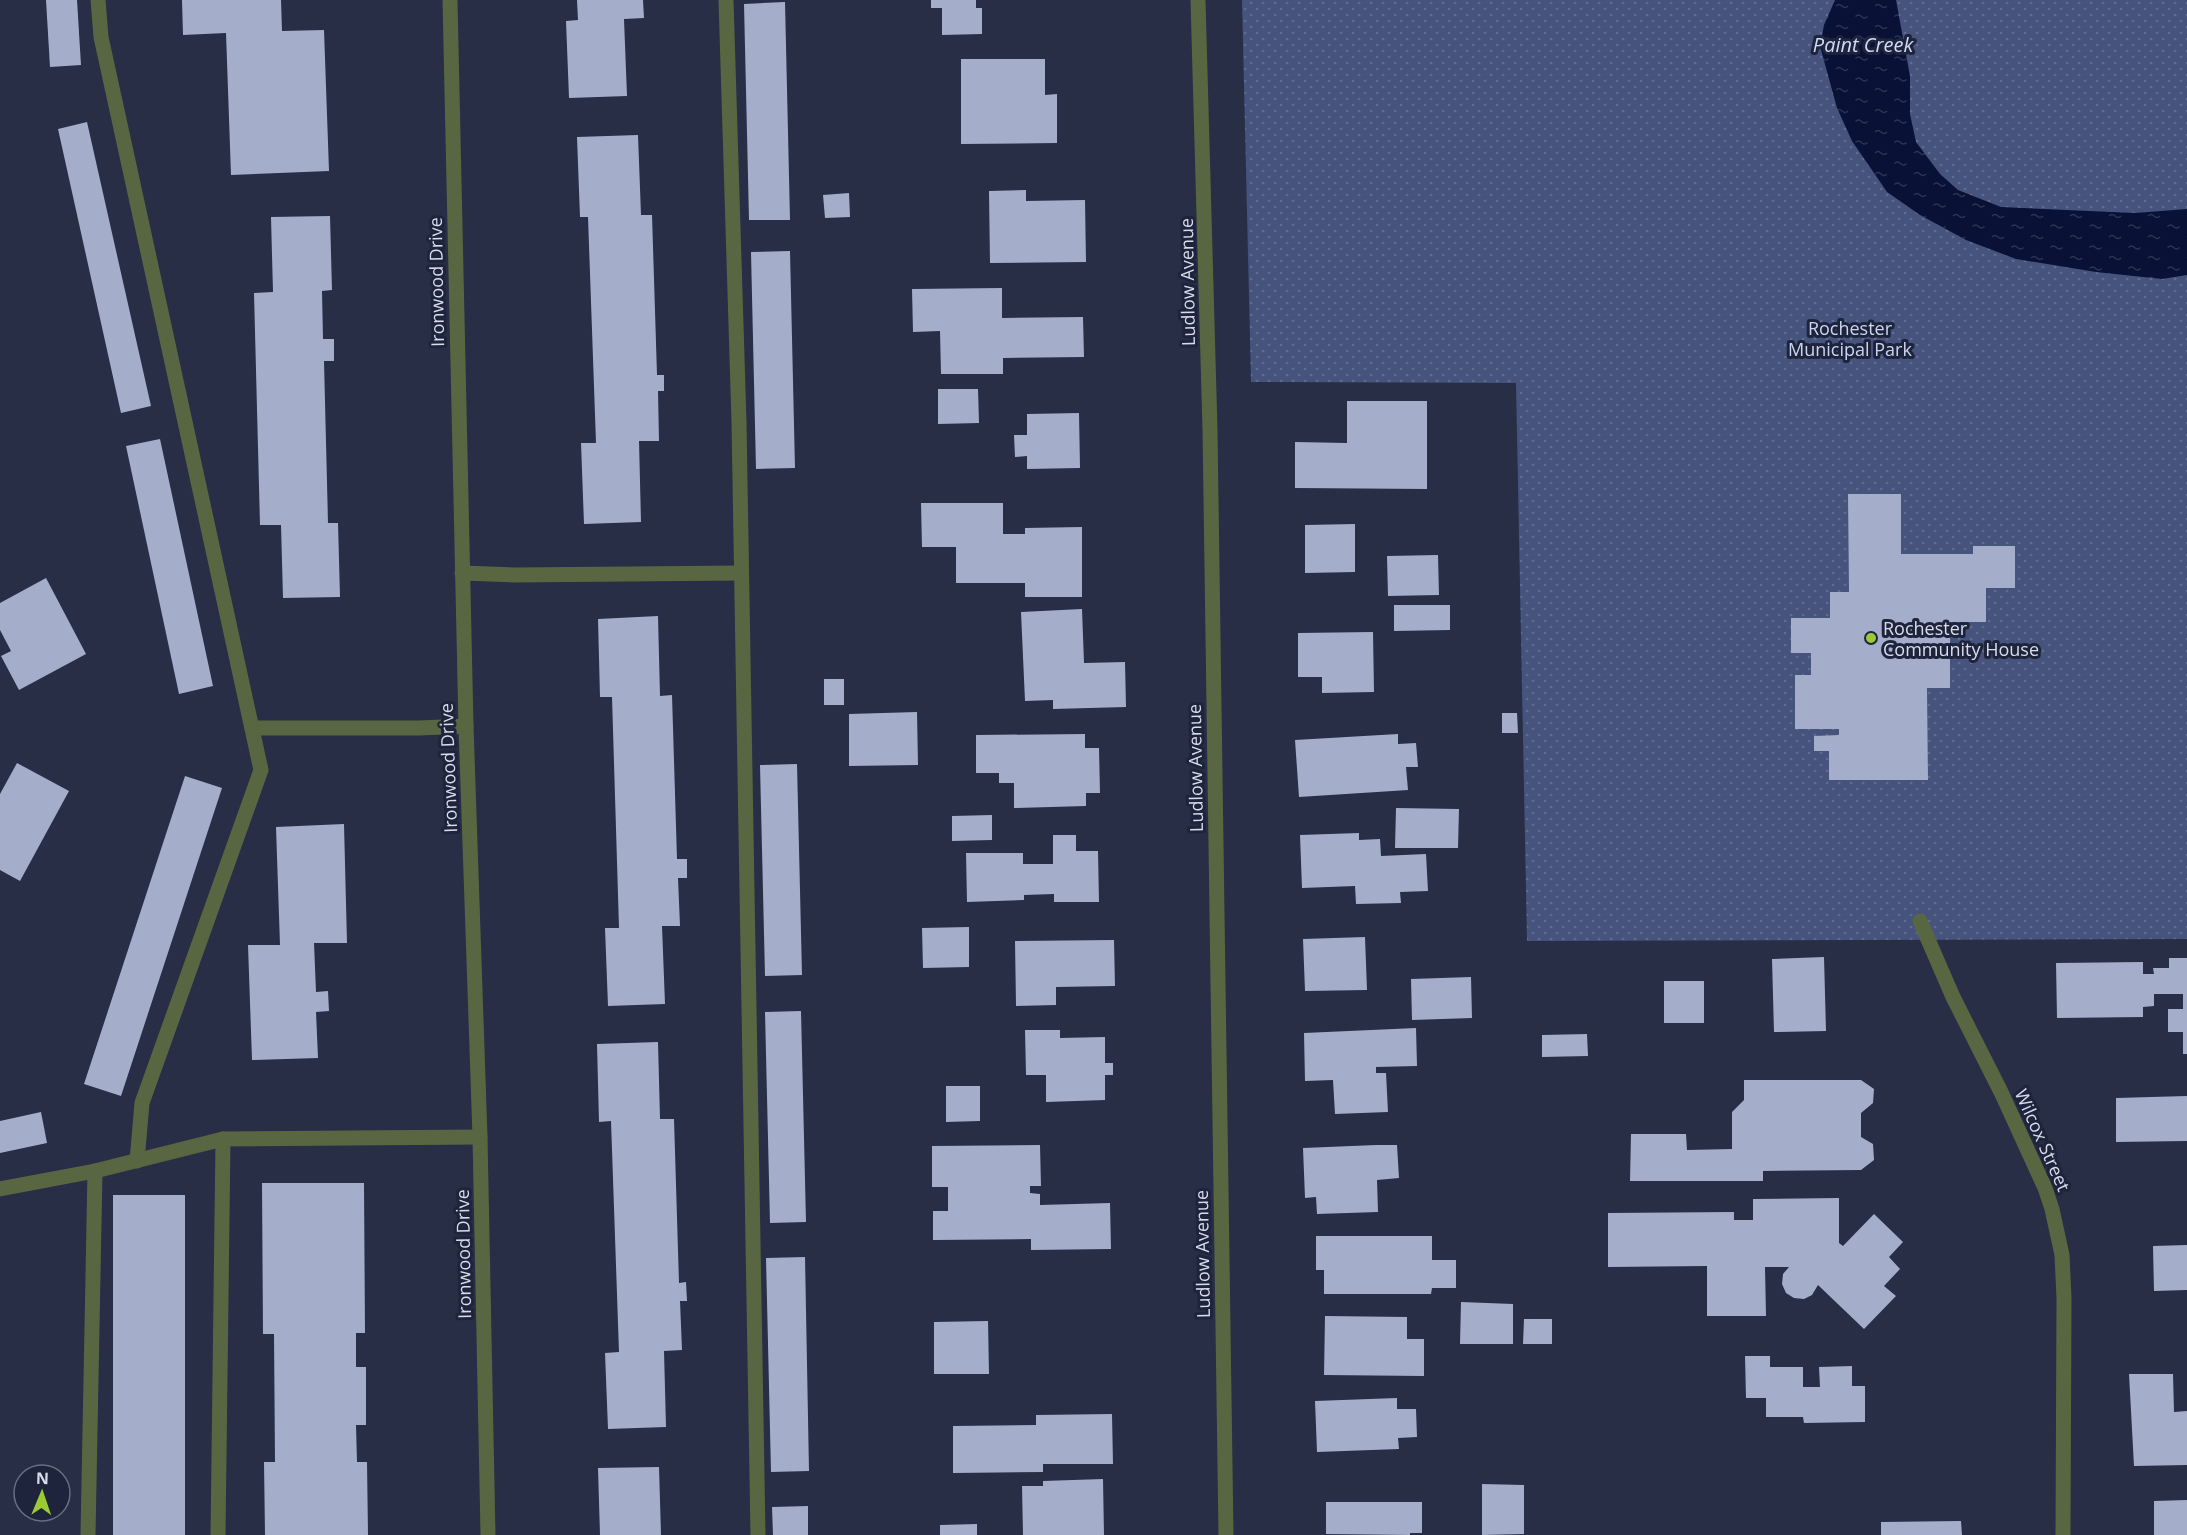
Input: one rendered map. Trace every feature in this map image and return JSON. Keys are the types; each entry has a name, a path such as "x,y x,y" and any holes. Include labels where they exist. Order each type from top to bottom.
{"street":[{"path":"98,0 101,37 261,770 142,1103 137,1161"},
{"name":"Ironwood Drive","path":"450,0 462,573 480,1137 488,1535"},
{"path":"726,0 740,422 758,1535"},
{"name":"Ludlow Avenue","path":"1198,0 1210,430 1226,1535"},
{"path":"462,573 514,575 741,573"},
{"path":"252,728 466,726"},
{"name":"Wilcox Street","path":"1920,921 1953,997 2040,1177 2052,1209 2062,1255 2064,1298 2064,1535"},
{"path":"0,1189 95,1171 223,1139 480,1137"},
{"path":"218,1535 223,1139"},
{"path":"87,1535 95,1171"}],"green space":[{"name":"Rochester Municipal Park","path":"1242,0 2187,0 2187,939 1527,941 1516,383 1251,382"}],"water":[{"name":"Paint Creek","path":"1835,0 1896,0 1910,76 1910,114 1916,142 1940,174 1958,190 2001,207 2135,213 2187,209 2187,275 2162,279 2096,272 2016,259 1966,240 1920,215 1887,192 1852,141 1837,108 1820,46 1824,25"}],"building":[{"path":"46,0 77,0 81,65 50,67"},
{"path":"182,0 281,0 282,31 324,30 329,171 231,175 226,33 183,35"},
{"path":"577,0 643,0 644,18 624,19 627,96 569,98 566,21 578,20"},
{"path":"931,0 976,0 976,8 982,8 982,34 942,35 942,8 931,8"},
{"path":"785,2 790,220 749,220 744,4"},
{"path":"961,59 1045,59 1045,95 1057,94 1057,143 961,144"},
{"path":"87,122 151,406 121,413 58,129"},
{"path":"638,135 641,215 652,215 657,375 664,375 664,391 658,391 659,441 639,441 641,522 584,524 581,443 596,443 588,217 580,217 577,137"},
{"path":"1026,190 1026,201 1085,200 1086,262 990,263 989,191"},
{"path":"849,193 850,217 825,218 823,195"},
{"path":"330,216 332,290 322,291 323,339 334,339 334,361 324,361 328,523 338,523 340,597 283,598 281,525 260,525 254,293 273,292 271,217"},
{"path":"790,251 795,468 756,469 751,252"},
{"path":"1002,288 1002,318 1083,317 1084,357 1003,358 1003,374 941,374 940,331 913,332 912,289"},
{"path":"938,389 978,389 979,423 938,424"},
{"path":"1347,401 1427,401 1427,489 1295,488 1295,442 1347,443"},
{"path":"1079,413 1080,468 1027,469 1027,456 1015,457 1014,435 1027,435 1027,414"},
{"path":"160,439 213,686 179,694 126,446"},
{"name":"Rochester Community House","path":"1848,494 1901,494 1901,554 1973,554 1973,546 2015,546 2015,588 1986,588 1986,622 1950,622 1950,688 1927,688 1928,780 1829,780 1829,751 1814,751 1814,736 1839,735 1839,729 1795,729 1795,675 1811,675 1811,653 1791,653 1791,618 1830,618 1830,592 1849,592"},
{"path":"921,503 1003,503 1003,534 1025,534 1025,528 1082,527 1082,597 1025,597 1025,583 956,583 956,547 922,547"},
{"path":"1355,524 1355,572 1305,573 1305,525"},
{"path":"1438,555 1439,595 1388,596 1387,556"},
{"path":"46,578 86,654 19,690 1,656 11,651 0,630 0,603"},
{"path":"1394,605 1450,605 1450,630 1394,631"},
{"path":"1082,609 1084,663 1125,662 1126,707 1053,709 1053,700 1025,701 1021,612"},
{"path":"658,616 660,696 672,695 677,859 687,859 687,878 678,878 680,926 662,926 665,1004 608,1006 605,928 619,928 612,697 600,697 598,619"},
{"path":"1373,632 1374,692 1322,693 1322,677 1298,677 1298,633"},
{"path":"824,679 844,679 844,705 824,705"},
{"path":"917,712 918,765 849,766 849,714"},
{"path":"1502,713 1517,713 1518,733 1502,733"},
{"path":"1085,734 1085,748 1099,748 1100,793 1086,793 1086,806 1014,808 1014,783 999,783 999,773 976,773 976,735"},
{"path":"1398,734 1398,744 1416,743 1418,767 1406,767 1408,790 1299,797 1295,740"},
{"path":"17,763 69,791 20,881 0,870 0,794"},
{"path":"797,764 802,975 765,976 760,765"},
{"path":"185,776 222,788 121,1096 84,1084"},
{"path":"1396,808 1459,809 1458,848 1395,848"},
{"path":"992,815 992,840 952,841 952,816"},
{"path":"344,824 347,943 314,943 316,992 328,991 329,1011 316,1012 318,1058 252,1060 248,945 280,945 276,827"},
{"path":"1359,833 1359,840 1380,839 1381,856 1426,854 1428,891 1400,892 1401,903 1356,904 1355,886 1302,888 1300,835"},
{"path":"1053,835 1076,835 1076,851 1098,851 1099,902 1054,902 1054,894 1024,895 1024,900 967,902 966,853 1023,853 1023,864 1053,864"},
{"path":"969,927 969,967 923,968 922,928"},
{"path":"1365,937 1367,990 1305,991 1303,939"},
{"path":"1114,940 1115,986 1056,987 1056,1005 1016,1006 1015,941"},
{"path":"1824,957 1826,1031 1774,1032 1772,959"},
{"path":"2169,958 2187,958 2187,1054 2183,1054 2183,1032 2168,1032 2168,1009 2183,1009 2183,994 2154,994 2154,1006 2143,1007 2143,1017 2057,1018 2056,963 2143,962 2143,974 2154,974 2153,968 2169,968"},
{"path":"1471,977 1472,1018 1412,1020 1411,979"},
{"path":"1664,981 1704,981 1704,1023 1664,1023"},
{"path":"801,1011 806,1222 770,1223 765,1012"},
{"path":"1416,1028 1417,1066 1376,1067 1376,1073 1386,1073 1388,1112 1335,1114 1333,1080 1305,1081 1304,1033"},
{"path":"1025,1030 1060,1030 1060,1038 1105,1037 1105,1063 1113,1063 1113,1075 1105,1075 1105,1100 1046,1102 1046,1075 1026,1075"},
{"path":"1587,1034 1588,1056 1542,1057 1542,1035"},
{"path":"658,1042 660,1119 674,1119 679,1283 686,1282 687,1301 680,1301 682,1350 664,1351 666,1427 608,1429 605,1353 619,1352 611,1121 599,1122 597,1044"},
{"path":"1744,1080 1861,1080 1874,1089 1873,1103 1861,1113 1861,1137 1873,1144 1874,1160 1861,1170 1763,1171 1763,1181 1630,1181 1631,1134 1686,1134 1687,1150 1732,1149 1732,1112 1744,1100"},
{"path":"946,1086 980,1086 980,1121 946,1122"},
{"path":"2187,1096 2187,1141 2116,1142 2116,1098"},
{"path":"41,1112 47,1143 0,1153 0,1121"},
{"path":"1040,1145 1041,1186 1030,1186 1030,1193 1040,1194 1040,1205 1110,1203 1111,1249 1031,1250 1031,1239 933,1240 933,1211 948,1211 948,1187 932,1187 932,1146"},
{"path":"1397,1145 1399,1178 1377,1180 1378,1212 1317,1214 1316,1197 1305,1198 1303,1148"},
{"path":"262,1183 364,1183 365,1333 356,1333 356,1367 366,1367 366,1425 356,1425 357,1462 367,1462 368,1535 265,1535 264,1462 275,1462 274,1334 263,1334"},
{"path":"113,1195 185,1195 185,1535 113,1535"},
{"path":"1839,1198 1839,1243 1843,1246 1874,1214 1903,1242 1889,1257 1900,1269 1884,1286 1896,1296 1864,1329 1818,1285 1812,1295 1804,1299 1794,1298 1786,1293 1782,1284 1783,1274 1789,1267 1765,1267 1766,1316 1707,1316 1707,1266 1608,1267 1608,1213 1734,1212 1734,1220 1753,1220 1753,1199"},
{"path":"1316,1236 1432,1236 1432,1260 1456,1260 1456,1288 1432,1288 1431,1294 1324,1294 1324,1270 1316,1270"},
{"path":"2187,1245 2187,1290 2154,1291 2153,1246"},
{"path":"805,1257 809,1471 771,1472 766,1258"},
{"path":"1461,1302 1513,1304 1513,1344 1460,1344"},
{"path":"1325,1316 1407,1317 1407,1339 1424,1339 1424,1376 1324,1375"},
{"path":"1524,1319 1552,1319 1552,1344 1523,1344"},
{"path":"988,1321 989,1374 934,1374 934,1322"},
{"path":"1745,1356 1770,1356 1770,1367 1803,1367 1803,1387 1820,1387 1819,1367 1852,1366 1852,1386 1865,1386 1865,1422 1804,1423 1803,1417 1766,1417 1766,1398 1746,1398"},
{"path":"2129,1374 2173,1374 2174,1412 2187,1411 2187,1465 2134,1466"},
{"path":"1397,1398 1397,1409 1416,1409 1417,1437 1398,1438 1399,1449 1317,1452 1315,1401"},
{"path":"1112,1414 1113,1464 1043,1464 1043,1472 953,1473 953,1426 1036,1425 1036,1415"},
{"path":"659,1467 661,1535 600,1535 598,1468"},
{"path":"1103,1479 1104,1535 1023,1535 1022,1486 1043,1486 1043,1481"},
{"path":"1482,1484 1524,1485 1524,1534 1482,1535"},
{"path":"2187,1500 2187,1535 2154,1535 2154,1501"},
{"path":"1326,1502 1422,1502 1422,1533 1410,1533 1410,1535 1326,1534"},
{"path":"808,1506 808,1535 773,1535 772,1507"},
{"path":"1961,1521 1962,1535 1881,1535 1881,1522"},
{"path":"977,1524 977,1535 940,1535 940,1525"}],"place":[{"name":"Rochester Community House","path":"1871,638"}]}
